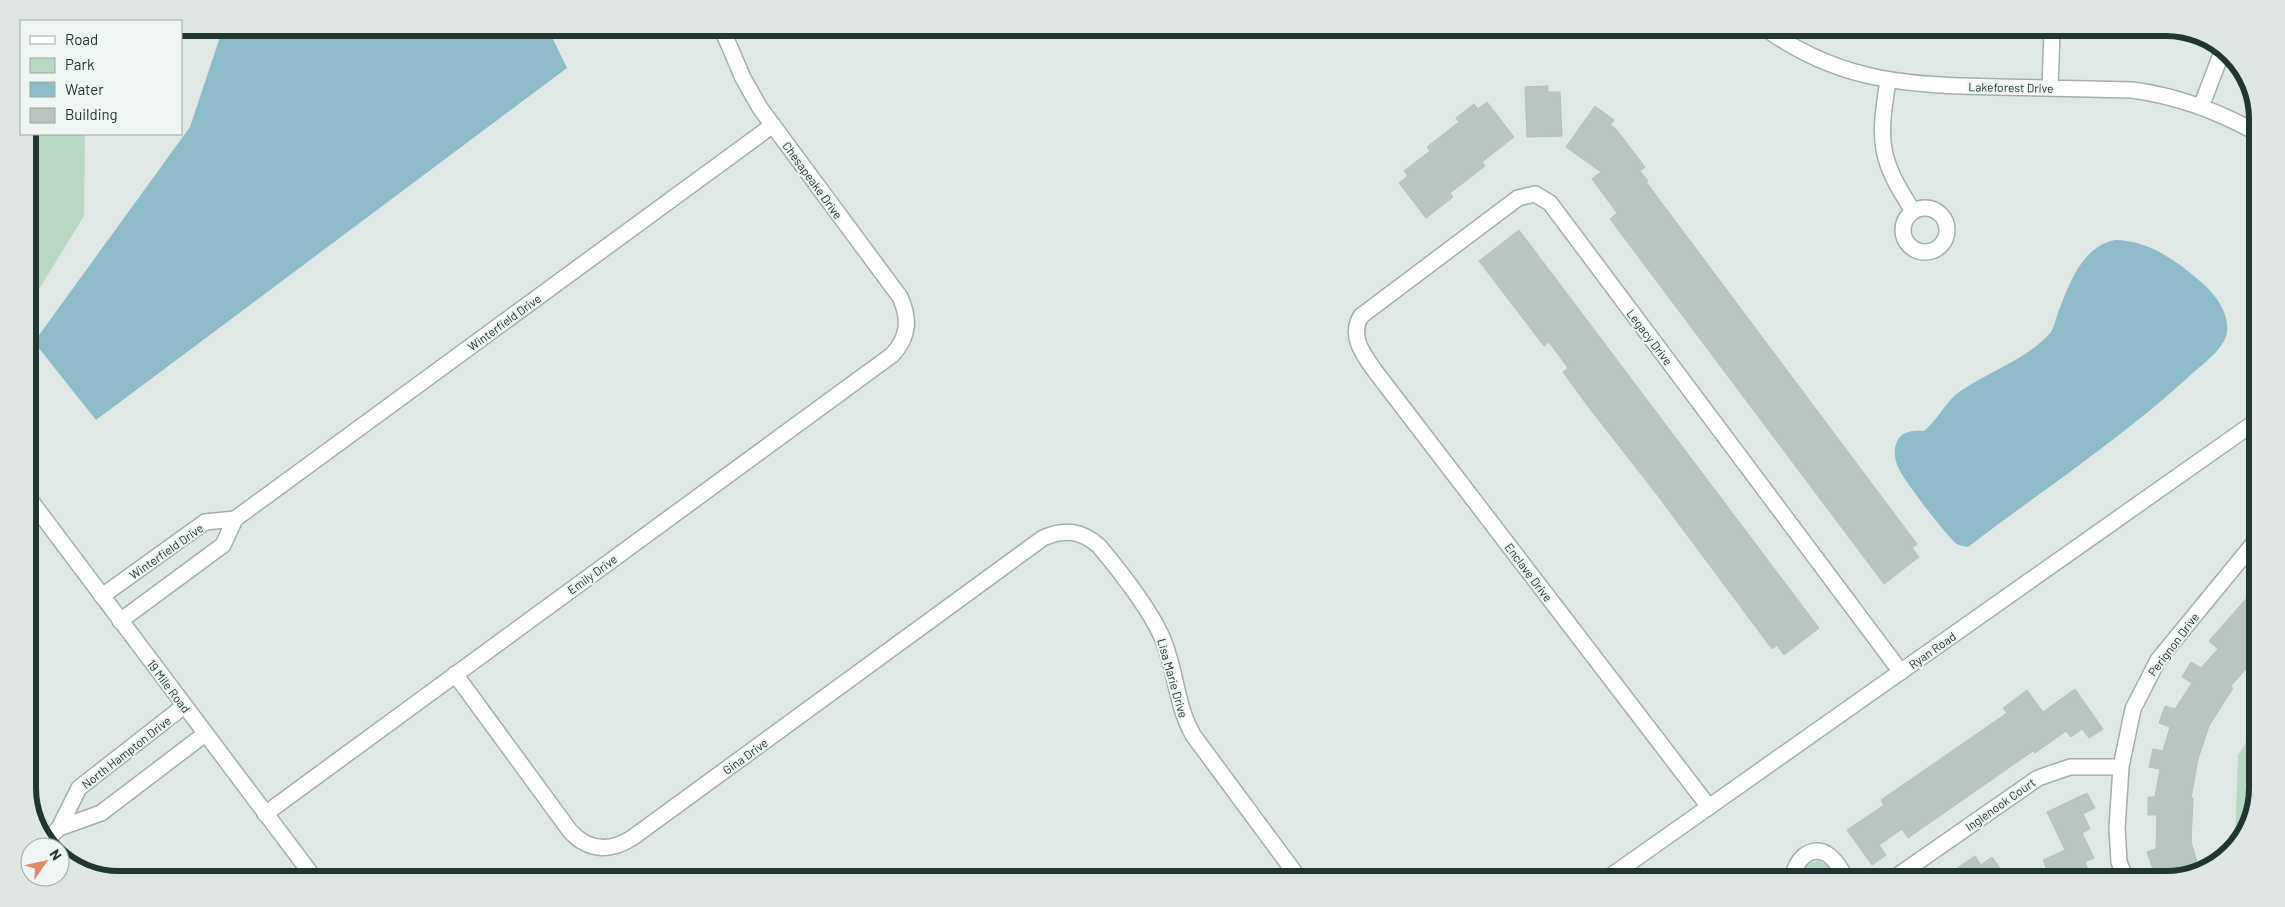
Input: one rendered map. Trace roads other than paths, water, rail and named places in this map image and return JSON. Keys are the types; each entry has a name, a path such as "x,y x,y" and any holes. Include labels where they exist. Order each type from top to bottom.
{"street":[{"name":"Chesapeake Drive","path":"725,36 751,94 900,297 907,317 907,326"},
{"name":"Lakeforest Drive","path":"1776,36 1824,63 1888,81 1932,86 2141,91 2201,106 2249,128"},
{"path":"2050,88 2052,36"},
{"path":"2201,106 2220,57"},
{"path":"1888,81 1882,123 1884,154 1889,172 1913,211"},
{"name":"Winterfield Drive","path":"102,596 205,522 235,518 773,125"},
{"name":"Legacy Drive","path":"1355,333 1355,325 1361,316 1496,214 1525,195 1535,194 1543,197 1556,211 1901,672"},
{"name":"Emily Drive","path":"266,814 892,355 905,336 907,326"},
{"name":"Enclave Drive","path":"1355,333 1362,352 1375,371 1709,807"},
{"name":"Ryan Road","path":"1621,871 2249,426"},
{"name":"19 Mile Road","path":"36,508 309,871"},
{"name":"Winterfield Drive","path":"120,621 223,545 235,518"},
{"name":"Gina Drive","path":"455,674 578,840 589,846 610,848 632,838 1044,538 1065,531 1078,533"},
{"name":"Lisa Marie Drive","path":"1078,533 1089,537 1099,546 1153,621 1167,652 1184,718 1193,735 1294,871"},
{"name":"Perignon Drive","path":"2124,871 2118,848 2121,767 2133,709 2158,660 2249,549"},
{"name":"North Hampton Drive","path":"52,836 60,828 79,788 184,706"},
{"name":"North Hampton Drive","path":"60,828 101,813 205,734"},
{"name":"Inglenook Court","path":"1904,871 2038,778 2070,767 2121,767"},
{"path":"1795,871 1797,864 1806,854 1814,851 1826,854 1832,858 1841,871"}],"water":[{"path":"220,36 551,36 567,68 96,420 36,345 36,339 190,127"},
{"path":"2115,240 2139,244 2161,253 2172,259 2207,287 2218,300 2226,316 2227,333 2224,341 2206,362 2105,446 1968,547 1958,545 1935,520 1901,473 1895,456 1897,441 1907,432 1924,431 1956,394 2021,357 2042,341 2052,330 2068,288 2079,267 2094,250"}]}
